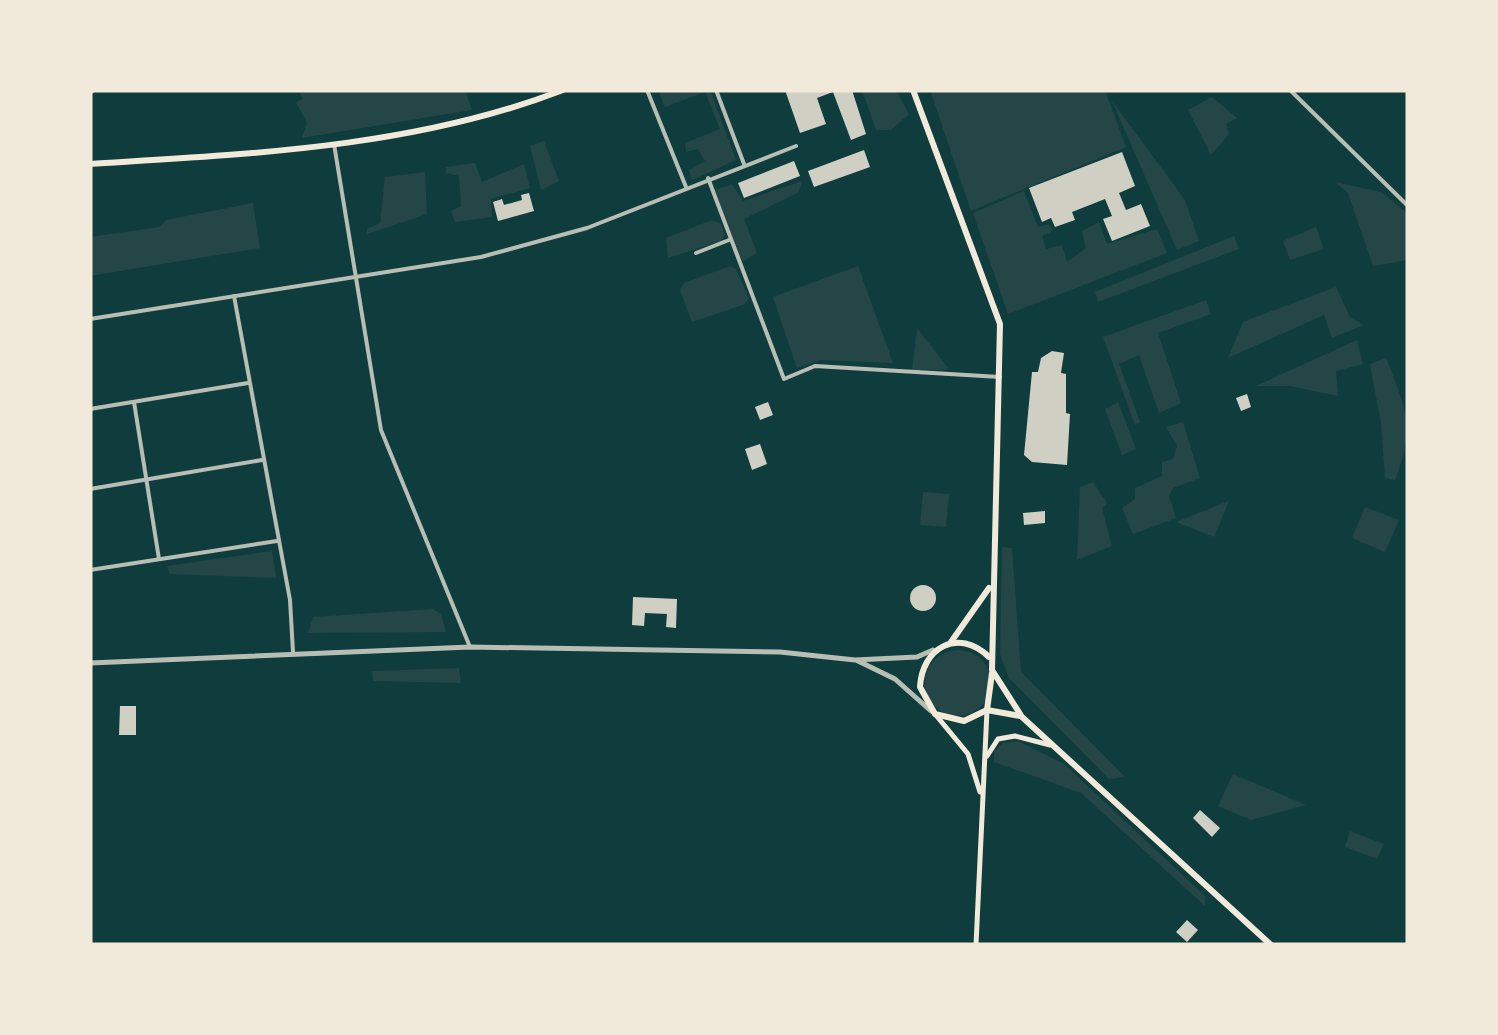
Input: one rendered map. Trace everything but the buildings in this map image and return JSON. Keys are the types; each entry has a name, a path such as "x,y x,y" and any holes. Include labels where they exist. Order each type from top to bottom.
{"main road":[{"path":"90,164 334,144 483,118 564,90"},
{"path":"913,90 994,299 1000,324 992,670 981,800 976,945"},
{"path":"981,800 968,754 935,714 920,687 921,673 933,650 951,642 992,582"},
{"path":"951,642 980,648 990,658"},
{"path":"992,670 1022,717 1272,945"},
{"path":"935,714 964,721 988,710 1022,717"},
{"path":"984,763 998,738 1014,736 1051,745"}],"street":[{"path":"647,90 686,187"},
{"path":"716,90 744,164"},
{"path":"1290,90 1408,206"},
{"path":"334,144 381,430 470,647"},
{"path":"90,320 494,253 587,228 796,146"},
{"path":"708,178 784,379 815,366 1000,376"},
{"path":"696,253 730,240"},
{"path":"234,296 286,582 292,652"},
{"path":"90,409 249,382"},
{"path":"134,402 159,559"},
{"path":"90,488 262,460"},
{"path":"90,570 277,541"},
{"path":"90,663 470,647 780,652 855,660 917,657 933,650"},
{"path":"855,660 895,679 935,714"}],"shaded area":[{"path":"298,90 465,90 472,110 302,138 307,123 296,102 303,99"},
{"path":"658,90 710,90 736,160 692,180 689,170 705,161 698,149 686,152 685,143 720,129 705,92 665,107"},
{"path":"862,90 896,90 909,114 891,130 876,130"},
{"path":"930,90 1105,90 1126,147 971,211"},
{"path":"1212,97 1237,118 1226,124 1229,134 1211,155 1188,110"},
{"path":"1112,101 1185,200 1199,241 1177,250"},
{"path":"544,141 559,181 541,190 530,146"},
{"path":"475,163 482,182 524,164 530,188 491,199 492,217 455,222 451,211 461,206 459,176 446,173 446,167"},
{"path":"425,172 427,214 367,234 367,229 380,223 385,177"},
{"path":"802,181 799,192 744,219 757,253 742,262 715,190 732,184 743,201"},
{"path":"1335,182 1381,192 1408,214 1408,260 1373,266 1348,193"},
{"path":"1024,191 1038,227 1049,224 1053,231 1042,236 1046,249 1062,245 1067,262 1086,248 1082,231 1099,222 1107,244 1157,229 1167,253 1008,314 973,213"},
{"path":"253,203 260,248 90,276 90,237 160,227 166,220"},
{"path":"712,220 721,224 725,235 721,241 668,258 666,238"},
{"path":"1316,227 1324,249 1290,260 1283,241"},
{"path":"1234,236 1239,249 1098,302 1095,292"},
{"path":"730,266 736,269 749,298 745,304 692,322 680,290 684,283"},
{"path":"858,266 893,363 821,360 797,368 773,297"},
{"path":"1336,287 1350,317 1364,325 1332,338 1324,315 1228,358 1243,322"},
{"path":"1206,300 1211,314 1158,333 1181,403 1159,413 1139,355 1119,364 1140,422 1135,425 1103,337"},
{"path":"917,328 948,368 946,370 912,370"},
{"path":"1357,340 1363,364 1336,371 1338,396 1290,386 1256,386"},
{"path":"1386,358 1406,418 1405,446 1395,480 1385,478 1381,424 1370,364"},
{"path":"1118,402 1136,449 1122,455 1105,409"},
{"path":"1183,422 1200,478 1173,488 1169,496 1176,518 1133,534 1122,508 1135,499 1135,488 1162,476 1162,462 1173,459 1177,446 1166,427"},
{"path":"1093,482 1107,503 1102,508 1112,546 1077,560 1080,487"},
{"path":"923,492 949,494 946,527 920,525"},
{"path":"1229,501 1214,537 1176,522"},
{"path":"1365,507 1399,520 1385,552 1352,538"},
{"path":"1002,547 1012,548 1021,672 1125,777 1109,779 1009,678 1000,654"},
{"path":"272,551 276,578 170,574 167,566"},
{"path":"433,609 441,614 446,632 308,633 313,617"},
{"path":"958,650 971,652 981,660 989,670 989,696 981,706 971,714 958,716 945,714 935,706 927,696 925,683 927,670 935,660 945,652"},
{"path":"459,668 461,683 373,681 372,671"},
{"path":"1018,741 1064,764 1205,896 1205,906 1081,793 994,762 994,751 1003,743"},
{"path":"1233,774 1306,805 1251,820 1218,806"},
{"path":"1350,831 1384,844 1377,859 1345,847"}]}
